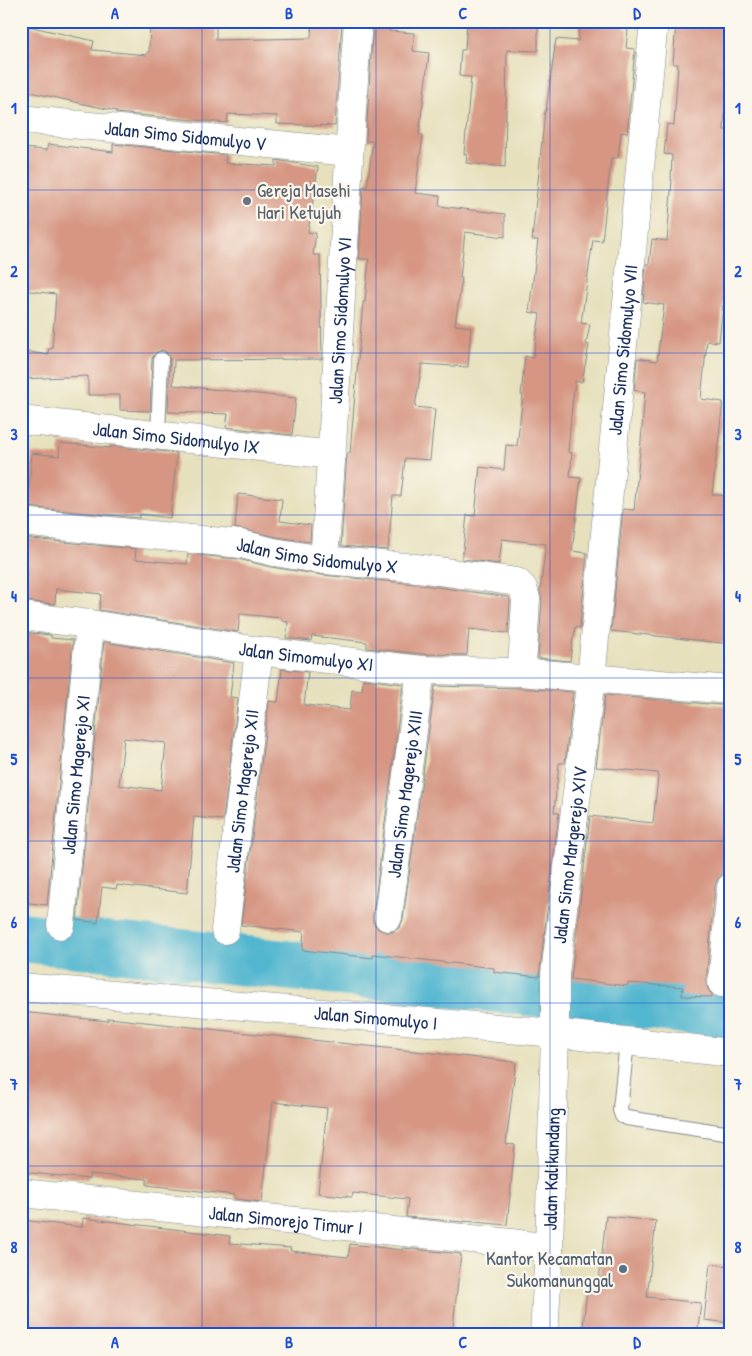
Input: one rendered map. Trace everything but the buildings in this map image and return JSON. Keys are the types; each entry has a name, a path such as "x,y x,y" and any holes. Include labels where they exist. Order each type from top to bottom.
{"street":[{"name":"Jalan Simo Sidomulyo VI","path":"324,560 332,455 348,152 358,21"},
{"name":"Jalan Simo Sidomulyo VII","path":"591,678 654,21"},
{"name":"Jalan Simo Sidomulyo V","path":"21,119 348,152"},
{"name":"Jalan Simo Sidomulyo IX","path":"21,420 332,455"},
{"name":"Jalan Simo Sidomulyo X","path":"21,522 241,544 274,552 324,560 416,568 517,582 523,588 526,599 520,672"},
{"name":"Jalan Simomulyo XI","path":"21,616 90,624 259,651 421,670 520,672 731,690"},
{"name":"Jalan Simo Magerejo XI","path":"61,925 90,624"},
{"name":"Jalan Simo Magerejo XII","path":"226,930 259,651"},
{"name":"Jalan Simo Magerejo XIII","path":"388,917 421,670"},
{"name":"Jalan Simo Margerejo XIV","path":"555,1023 554,984 591,678"},
{"path":"722,983 731,887"},
{"name":"Jalan Simomulyo I","path":"21,987 555,1023 627,1041 731,1053"},
{"name":"Jalan Kalikundang","path":"544,1335 549,1248 555,1023"},
{"name":"Jalan Simorejo Timur I","path":"21,1193 549,1248"}],"lane":[{"path":"158,435 161,359"},
{"path":"627,1041 620,1110 622,1116 731,1134"}],"waterway":[{"path":"21,937 566,995 731,1015"}],"place":[{"name":"Gereja Masehi Hari Ketujuh","path":"247,201"},
{"name":"Kantor Kecamatan Sukomanunggal","path":"623,1269"}]}
